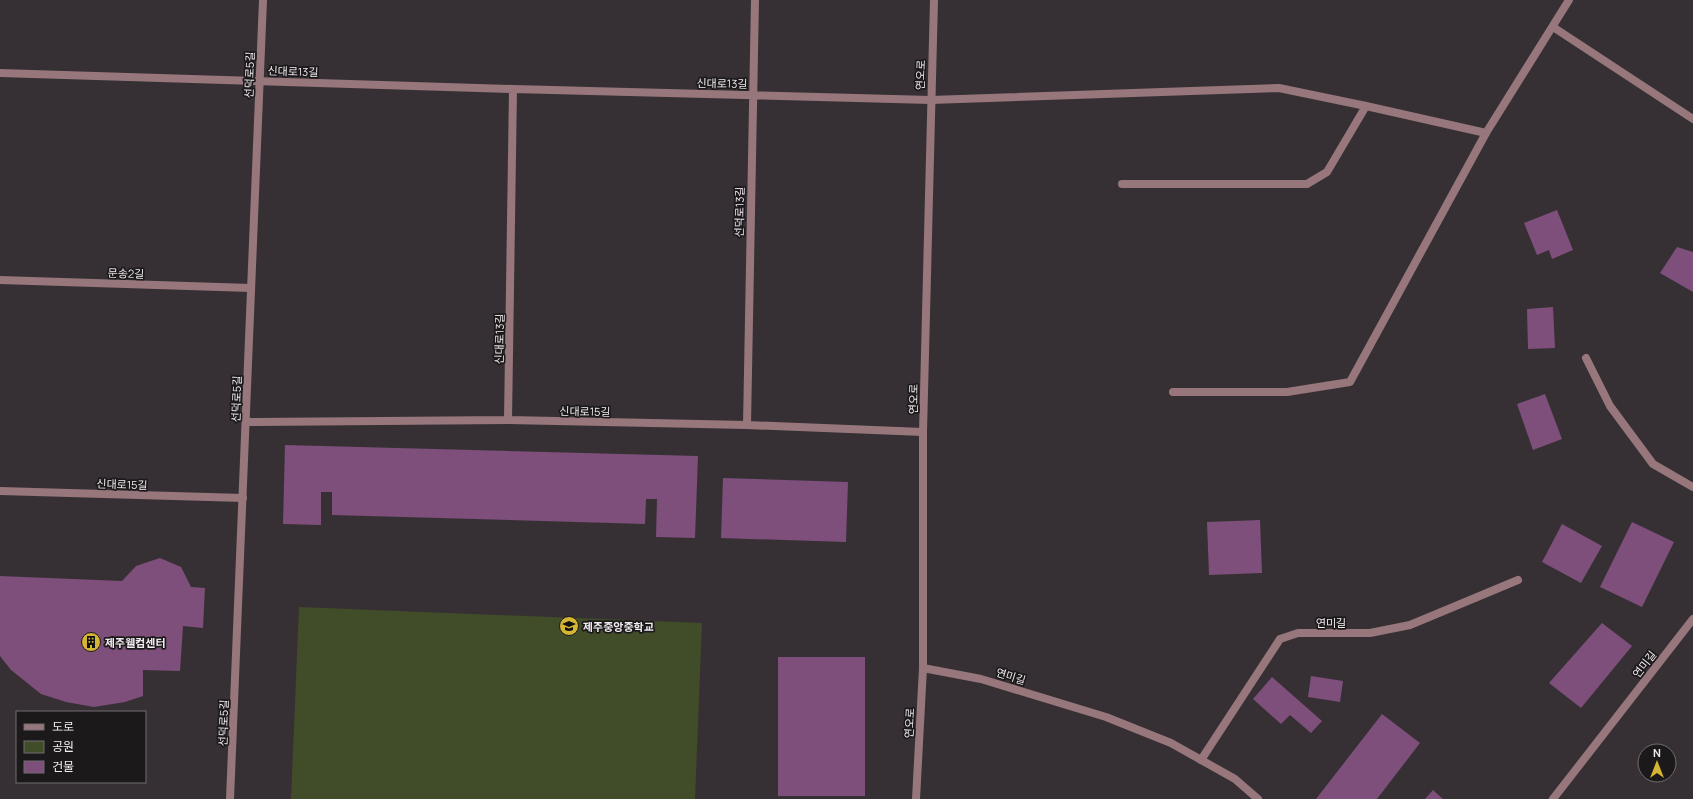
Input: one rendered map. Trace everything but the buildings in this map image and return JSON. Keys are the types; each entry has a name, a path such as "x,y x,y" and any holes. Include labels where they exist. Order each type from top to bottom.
{"street":[{"name":"선덕로5길","path":"230,799 263,0"},
{"name":"선덕로13길","path":"747,425 752,95 755,0"},
{"name":"연오로","path":"916,799 923,668 923,432 934,0"},
{"path":"1173,392 1287,392 1350,382 1486,133 1570,0"},
{"path":"1553,27 1693,119"},
{"name":"신대로13길","path":"0,73 931,100 1279,88 1486,133"},
{"name":"신대로13길","path":"508,420 513,89"},
{"path":"1122,184 1307,184 1327,172 1366,106"},
{"name":"문송2길","path":"0,280 251,288"},
{"path":"1586,358 1610,406 1653,464 1693,487"},
{"name":"신대로15길","path":"246,422 508,420 747,425 923,432"},
{"name":"신대로15길","path":"0,491 243,498"},
{"name":"연미길","path":"1201,760 1280,639 1298,633 1370,633 1410,625 1518,580"},
{"name":"연미길","path":"1553,799 1693,619"},
{"name":"연미길","path":"923,668 981,679 1106,717 1171,743 1235,779 1258,799"}],"green space":[{"path":"299,607 702,623 695,799 291,799"}],"place":[{"name":"제주중앙중학교","path":"569,626"},
{"name":"제주웰컴센터","path":"91,642"}]}
